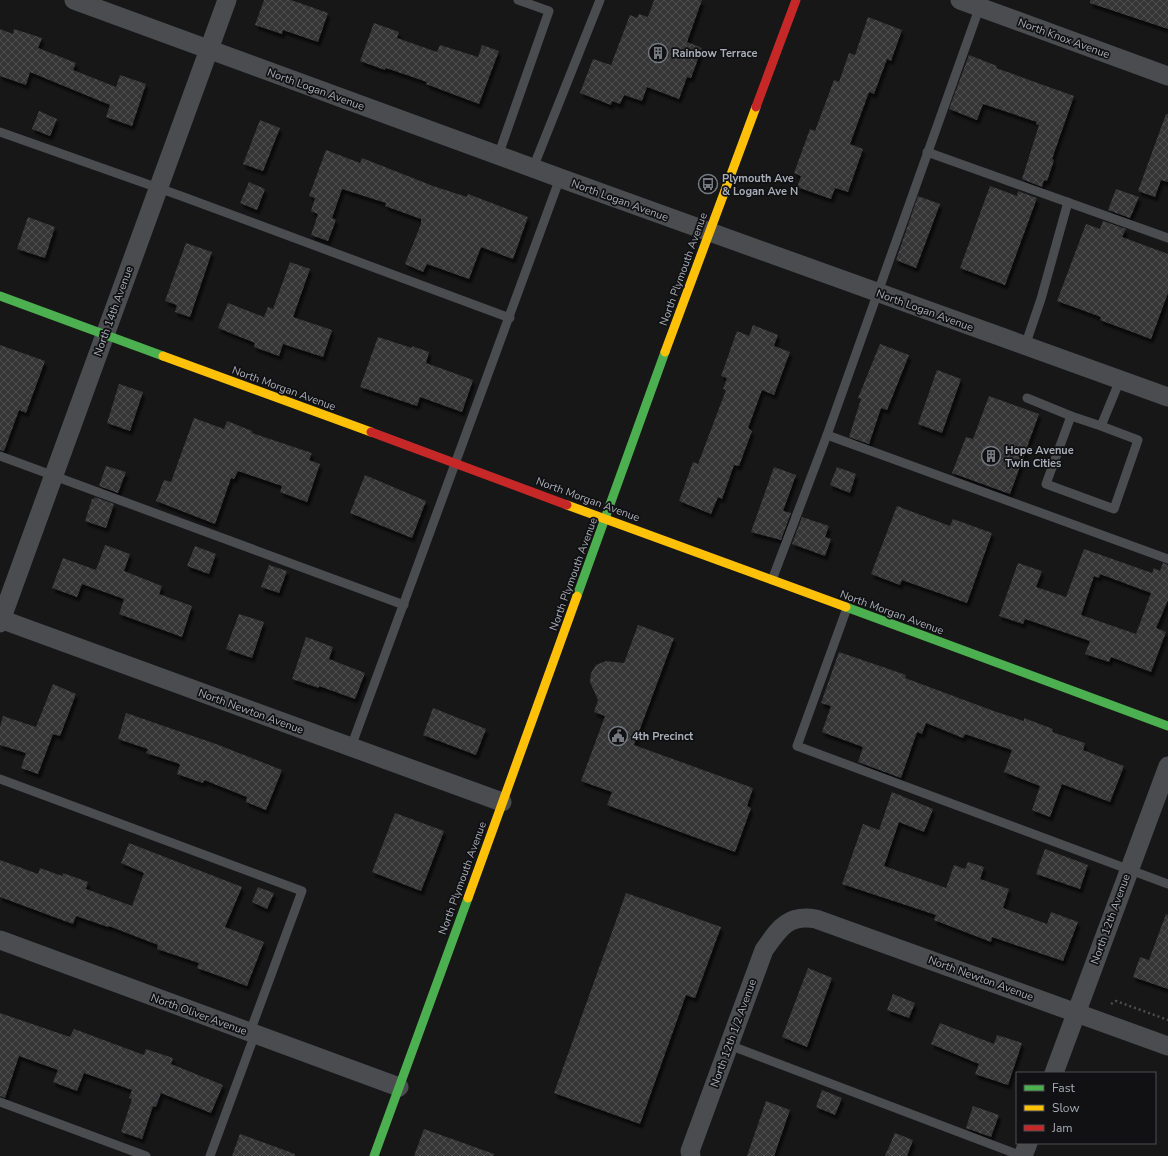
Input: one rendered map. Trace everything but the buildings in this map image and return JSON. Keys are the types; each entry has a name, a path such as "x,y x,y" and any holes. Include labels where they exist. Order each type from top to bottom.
{"street":[{"name":"North Logan Avenue","path":"74,0 498,156 1168,397"},
{"name":"North 14th Avenue","path":"0,620 55,476 104,335 227,0"},
{"name":"North Plymouth Avenue","path":"374,1156 709,232 796,0"},
{"name":"North Knox Avenue","path":"960,0 981,3 1168,76"},
{"name":"North Morgan Avenue","path":"0,296 1168,726"},
{"name":"North Newton Avenue","path":"0,620 502,802"},
{"name":"North 12th Avenue","path":"1054,1072 1168,766"},
{"name":"North Newton Avenue","path":"793,919 805,917 816,919 1168,1046"},
{"name":"North 12th 1/2 Avenue","path":"691,1156 690,1151 764,950 782,926 793,919"},
{"name":"North Oliver Avenue","path":"0,940 399,1087"},
{"path":"1023,1156 1028,1144"}],"lane":[{"path":"498,156 549,11 518,0"},
{"path":"533,168 600,0"},
{"path":"772,580 827,435 876,293 981,3"},
{"path":"0,132 158,187 510,318"},
{"path":"927,152 1168,238"},
{"path":"351,747 510,318 560,178"},
{"path":"1025,346 1068,202"},
{"path":"1101,426 1120,380"},
{"path":"1027,398 1071,416 1138,440 1114,509 1046,484 1071,416"},
{"path":"827,435 1168,559"},
{"path":"0,456 404,605"},
{"path":"847,608 797,746 1168,884"},
{"path":"0,779 302,891 210,1156"},
{"path":"729,1045 1023,1156"},
{"path":"0,1102 146,1156"}],"path":[{"path":"1107,1006 1116,1001 1168,1020"}],"traffic: fast":[{"path":"0,296 163,356"},
{"path":"577,596 665,352"},
{"path":"846,607 1168,726"},
{"path":"374,1156 468,898"}],"traffic: slow":[{"path":"665,352 756,107"},
{"path":"163,356 371,432"},
{"path":"567,505 846,607"},
{"path":"468,898 577,596"}],"traffic: jam":[{"path":"756,107 796,0"},
{"path":"371,432 567,505"}],"place":[{"name":"Rainbow Terrace","path":"658,53"},
{"name":"Plymouth Ave & Logan Ave N","path":"708,184"},
{"name":"Hope Avenue Twin Cities","path":"991,456"},
{"name":"4th Precinct","path":"618,736"}]}
